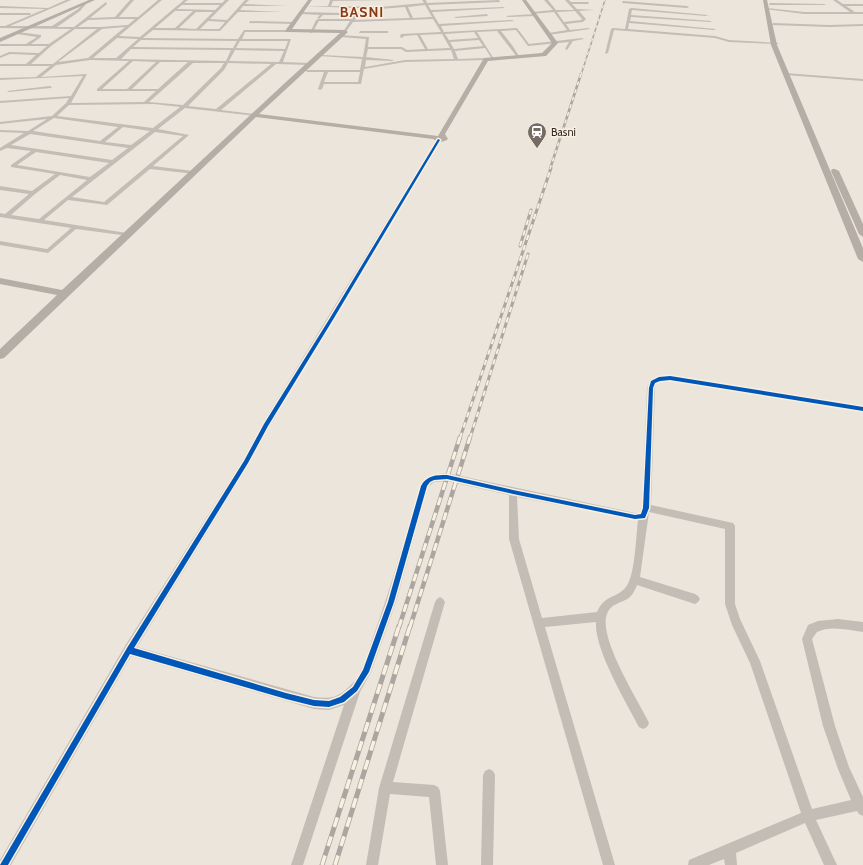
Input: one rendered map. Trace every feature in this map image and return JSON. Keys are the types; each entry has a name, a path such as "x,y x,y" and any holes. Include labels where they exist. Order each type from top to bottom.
{"street":[{"path":"2,27 69,0"},
{"path":"0,40 93,0"},
{"path":"116,18 132,0"},
{"path":"84,65 97,52 160,0"},
{"path":"117,60 145,33 153,29 186,0"},
{"path":"201,4 205,0"},
{"path":"197,30 228,0"},
{"path":"153,29 220,30 247,0"},
{"path":"265,5 268,0"},
{"path":"267,31 289,0"},
{"path":"288,31 302,14 310,0"},
{"path":"329,6 332,0 385,0 385,7"},
{"path":"424,0 452,49 456,59"},
{"path":"307,6 380,8 447,2 499,0 528,45"},
{"path":"524,0 555,43"},
{"path":"546,0 569,31"},
{"path":"665,0 665,5"},
{"path":"685,0 693,35"},
{"path":"766,0 770,6 775,43"},
{"path":"835,0 854,13"},
{"path":"563,23 582,21 584,19 568,1"},
{"path":"568,1 588,3"},
{"path":"623,2 644,2 687,7"},
{"path":"52,28 79,10 84,4"},
{"path":"27,65 50,45 87,20 106,4"},
{"path":"182,4 224,4"},
{"path":"770,6 822,4 834,13"},
{"path":"243,5 286,6"},
{"path":"406,5 412,19"},
{"path":"842,5 863,5"},
{"path":"770,6 804,13 863,13"},
{"path":"770,6 775,43 863,234"},
{"path":"0,7 51,8"},
{"path":"0,18 17,7"},
{"path":"334,14 336,7"},
{"path":"0,362 308,67 333,41 342,35 388,34 380,8"},
{"path":"431,11 503,8"},
{"path":"483,9 491,22"},
{"path":"626,30 631,9 706,14"},
{"path":"175,10 216,11"},
{"path":"451,10 459,24"},
{"path":"555,14 576,10 592,10"},
{"path":"176,29 195,11"},
{"path":"238,11 281,12"},
{"path":"40,221 67,198 185,106 223,69 239,39 259,11"},
{"path":"0,14 35,14"},
{"path":"302,14 382,14"},
{"path":"311,32 322,14"},
{"path":"308,67 340,39 357,14"},
{"path":"508,16 534,14 580,14"},
{"path":"456,17 487,15"},
{"path":"629,16 710,21"},
{"path":"87,20 139,18"},
{"path":"318,20 353,21 434,18"},
{"path":"206,20 228,21"},
{"path":"438,25 512,21"},
{"path":"773,22 822,21"},
{"path":"845,21 852,26"},
{"path":"250,22 294,23"},
{"path":"628,22 714,29"},
{"path":"773,22 852,26 863,25"},
{"path":"2,27 102,28 129,26"},
{"path":"37,78 102,28"},
{"path":"402,37 402,35 517,29"},
{"path":"549,34 588,29"},
{"path":"202,40 209,30"},
{"path":"498,30 517,56"},
{"path":"606,53 611,30 715,37 729,41 775,43"},
{"path":"244,31 311,32 367,37 360,83 322,83"},
{"path":"475,31 493,58"},
{"path":"27,45 47,32"},
{"path":"18,33 40,36"},
{"path":"418,34 427,50"},
{"path":"115,37 202,40 290,40 281,63"},
{"path":"447,41 481,39"},
{"path":"522,45 555,43 582,39"},
{"path":"566,49 572,40"},
{"path":"322,56 404,61 486,59 544,55 555,43"},
{"path":"0,45 50,45"},
{"path":"511,46 517,46"},
{"path":"366,48 402,48 407,51 486,47"},
{"path":"130,48 286,50"},
{"path":"97,52 102,53"},
{"path":"0,57 8,53 40,54"},
{"path":"96,64 107,54"},
{"path":"53,65 89,59 275,62 326,71 362,70 404,61"},
{"path":"4,865 129,650 246,462 266,425 332,318 486,59"},
{"path":"132,60 98,90 159,90"},
{"path":"128,90 160,60"},
{"path":"145,103 192,61"},
{"path":"218,110 275,62"},
{"path":"0,64 90,65"},
{"path":"320,89 326,71"},
{"path":"0,150 53,117 68,104 70,97 86,74 1,79"},
{"path":"789,74 863,80"},
{"path":"789,74 863,259"},
{"path":"43,99 57,76"},
{"path":"9,91 50,87"},
{"path":"0,102 70,97"},
{"path":"68,104 145,103 185,106 438,138"},
{"path":"0,123 53,117 187,135 105,204 67,198"},
{"path":"101,142 122,126"},
{"path":"0,131 28,132 133,147"},
{"path":"0,145 114,162"},
{"path":"36,150 13,166 92,179"},
{"path":"0,355 193,173 206,164"},
{"path":"149,167 193,173"},
{"path":"3,215 59,174"},
{"path":"0,188 33,193"},
{"path":"3,215 127,235"},
{"path":"0,243 48,251 76,227"},
{"path":"0,281 65,294"},
{"path":"643,723 604,645 601,616 606,604 629,591 635,580 644,512 651,388 653,382 659,379 670,378 863,409"},
{"path":"297,865 355,689 366,672 391,602 426,483 437,477 447,477 635,517 644,512 730,526 730,604 736,621 755,661 808,816 831,865"},
{"path":"513,492 514,539 609,865"},
{"path":"635,580 695,599"},
{"path":"372,865 385,788 440,602"},
{"path":"538,623 601,616"},
{"path":"694,865 808,816 862,805 838,756 824,716 806,639 812,628 819,626 847,624 863,627"},
{"path":"129,650 314,703 328,704 342,700 355,689"},
{"path":"487,865 489,775"},
{"path":"385,788 434,791 442,865"},
{"path":"729,850 731,865"}],"railway":[{"path":"581,75 605,0"},
{"path":"550,169 581,74"},
{"path":"460,438 551,168"},
{"path":"520,246 531,210"},
{"path":"470,438 528,254"},
{"path":"399,627 460,437"},
{"path":"410,627 470,437"},
{"path":"322,865 399,626"},
{"path":"335,865 410,626"}],"cycle path":[{"path":"129,650 246,462 266,425 439,140"},
{"path":"4,865 129,650 314,703 329,704 342,700 355,689 366,672 391,602 424,486 431,479 437,477 447,477 635,517 643,516 646,508 651,388 653,382 659,379 670,378 863,409"}],"place":[{"name":"Basni","path":"537,149"}],"district":[{"name":"BASNI","path":"362,12"}]}
